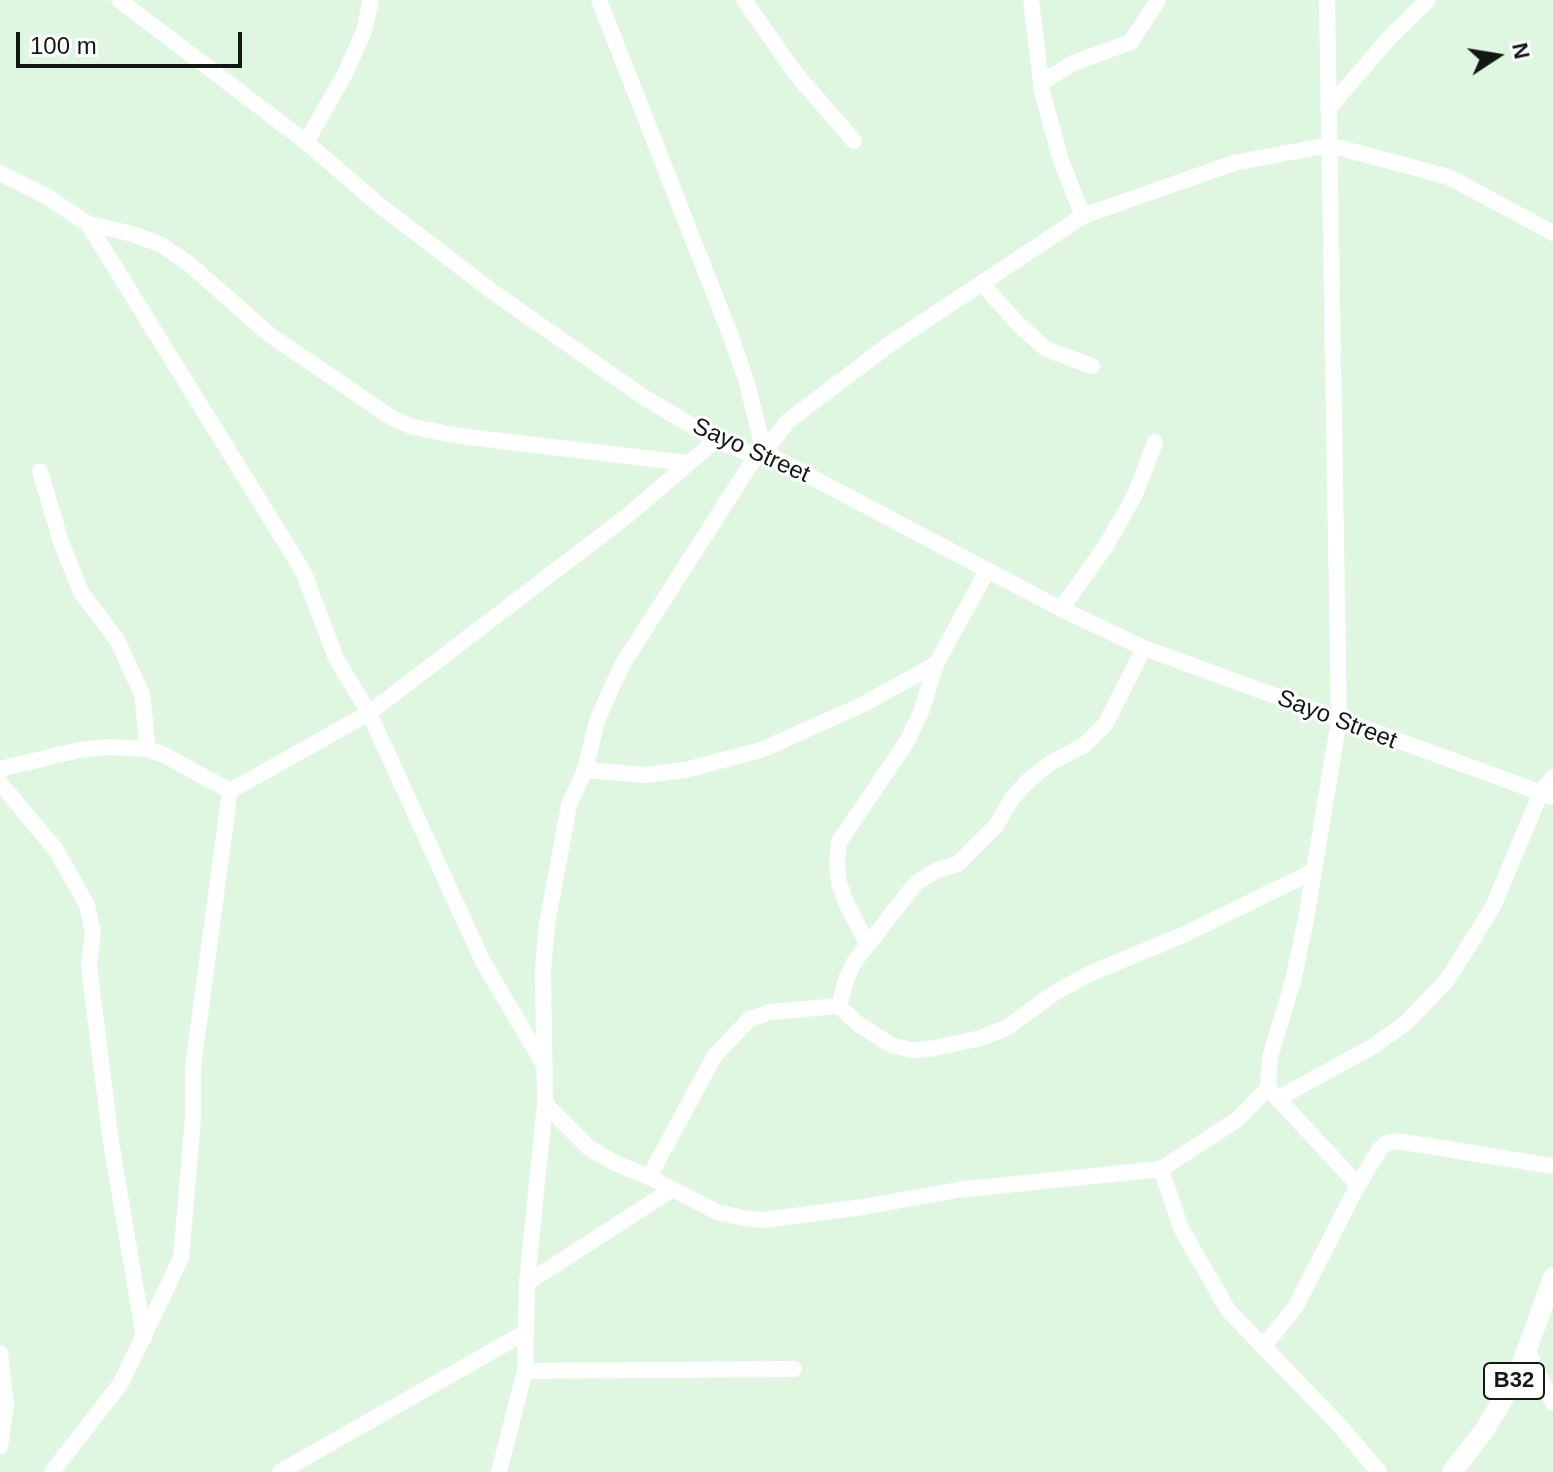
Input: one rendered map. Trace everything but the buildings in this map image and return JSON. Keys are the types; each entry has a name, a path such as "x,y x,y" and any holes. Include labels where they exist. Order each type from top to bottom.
{"main road":[{"name":"B32","path":"1452,1472 1484,1431 1507,1394 1527,1350 1553,1277"}],"street":[{"name":"Sayo Street","path":"119,0 306,142 378,204 493,292 642,396 716,440 760,454 1061,609 1144,648 1547,795"},
{"path":"306,142 345,74 364,31 371,0"},
{"path":"599,0 730,334 747,383 760,454"},
{"path":"744,0 796,74 854,141"},
{"path":"1031,0 1041,83 1061,161 1083,216"},
{"path":"1041,83 1073,63 1131,42 1158,0"},
{"path":"1327,0 1339,719 1293,981 1270,1057 1273,1094 1358,1185"},
{"path":"1328,109 1391,36 1428,0"},
{"path":"499,1472 525,1371 527,1283 545,1104 543,969 547,924 569,805 585,770 598,718 622,665 760,454 788,421 890,344 1083,216 1234,163 1329,145 1449,177 1553,233"},
{"path":"0,173 46,196 88,224 160,244 188,263 270,335 392,418 413,427 459,436 687,463"},
{"path":"88,224 303,571 336,658 369,713 483,962 545,1067"},
{"path":"983,285 1019,325 1046,349 1092,366"},
{"path":"230,791 369,713 627,516 716,440"},
{"path":"1061,609 1105,547 1135,495 1155,442"},
{"path":"40,471 61,542 81,592 117,640 142,694 148,749"},
{"path":"868,945 839,883 839,842 908,740 922,709 936,664 987,571"},
{"path":"839,1006 847,977 916,883 937,870 958,864 996,826 1012,798 1030,779 1052,762 1083,746 1105,725 1144,648"},
{"path":"585,770 645,775 685,770 750,754 864,704 936,664"},
{"path":"0,769 79,750 108,747 148,749 230,791"},
{"path":"545,1104 589,1148 615,1163 717,1212 764,1220 957,1190 1161,1169 1273,1094 1372,1047 1406,1023 1447,980 1493,907 1553,777"},
{"path":"0,783 56,850 87,905 93,933 89,966 111,1142 144,1338"},
{"path":"52,1472 121,1383 181,1258 193,1118 193,1067 230,791"},
{"path":"649,1177 715,1055 750,1019 770,1012 839,1006 858,1024 893,1046 921,1049 981,1038 1008,1027 1056,992 1091,973 1183,935 1314,871"},
{"path":"1263,1347 1296,1306 1358,1185 1380,1149 1397,1141 1553,1166"},
{"path":"1161,1169 1181,1228 1228,1310 1340,1426 1379,1472"},
{"path":"527,1283 671,1190"},
{"path":"280,1472 526,1332"},
{"path":"1527,1350 1551,1395"},
{"path":"0,1353 6,1404 0,1447"},
{"path":"525,1371 794,1369"}]}
